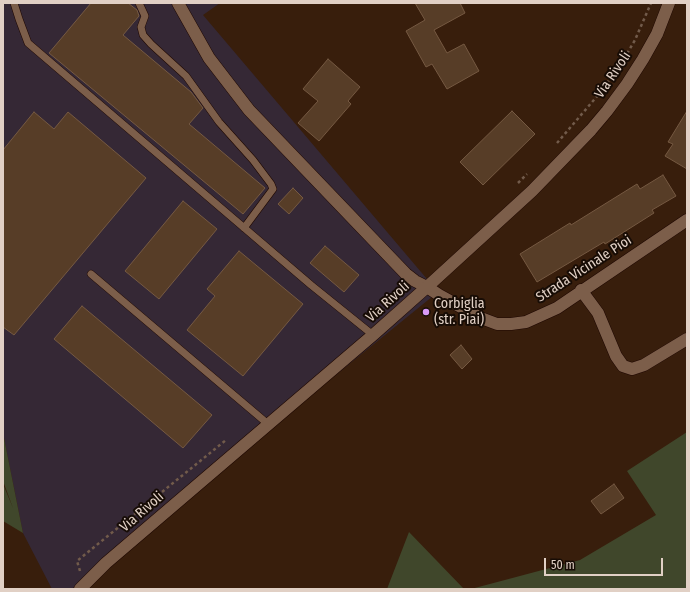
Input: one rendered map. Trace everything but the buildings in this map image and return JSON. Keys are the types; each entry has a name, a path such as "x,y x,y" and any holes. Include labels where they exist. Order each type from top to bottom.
{"street":[{"name":"Strada Vicinale Pioi","path":"178,3 209,58 249,110 406,274 439,295 482,318 497,324 511,324 526,322 557,308 581,290 687,220"},
{"name":"Via Rivoli","path":"82,587 106,563 373,335 532,191 595,126 627,84 657,34 670,3"},
{"path":"581,290 598,313 616,356 623,366 632,369 644,365 687,339"}],"lane":[{"path":"14,3 18,19 28,43 311,285 373,335"},
{"path":"139,3 145,16 142,27 143,35 186,76 220,122 264,174 273,189 244,228"},
{"path":"91,274 268,424"}],"path":[{"path":"554,147 599,94 621,64 635,40 651,3"},
{"path":"516,185 532,169"}],"shaded area":[{"path":"3,3 220,3 203,15 438,292 72,589 52,589 23,533 3,433"}],"green space":[{"path":"687,432 687,589 471,589 580,560 656,515 627,471"},
{"path":"3,433 23,533 3,521 3,484 13,508 3,481"},
{"path":"409,532 464,589 387,589"}],"place":[{"name":"Corbiglia (str. Piai)","path":"426,312"}]}
